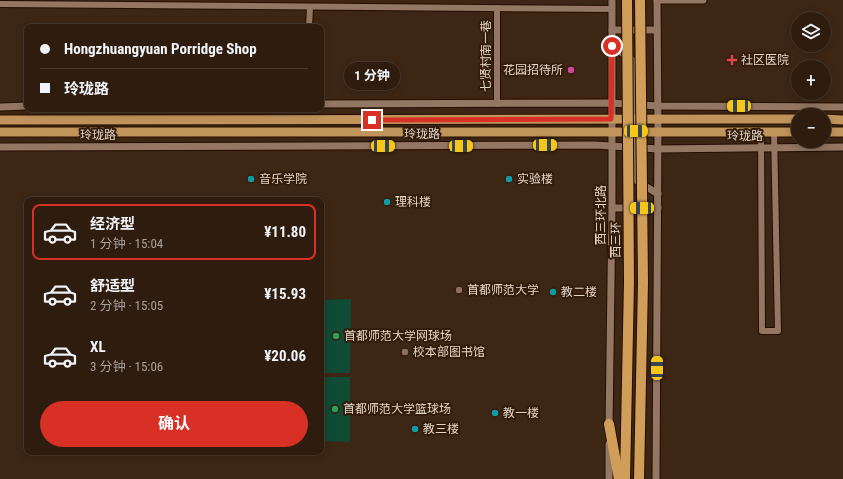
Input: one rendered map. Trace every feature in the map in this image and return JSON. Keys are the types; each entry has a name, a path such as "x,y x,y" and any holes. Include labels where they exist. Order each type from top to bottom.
{"highway":[{"name":"西三环","path":"625,479 629,282 627,0"},
{"path":"639,478 642,282 640,0"},
{"path":"609,424 619,479"}],"main road":[{"name":"玲珑路","path":"0,120 791,119"},
{"path":"831,120 843,120"},
{"name":"玲珑路","path":"0,132 791,132"},
{"path":"831,132 843,132"}],"street":[{"name":"西三环北路","path":"609,479 612,208 612,0"},
{"path":"656,479 658,208 657,0 703,0"},
{"path":"0,4 118,3 310,7 612,9"},
{"path":"309,24 310,7"},
{"name":"七贤村南一巷","path":"497,8 497,104"},
{"path":"612,30 657,30"},
{"path":"612,46 635,62 637,181 658,194"},
{"path":"324,104 497,104 611,102 658,106 843,107"},
{"path":"0,107 24,106"},
{"path":"761,132 762,331 778,331 774,132"},
{"name":"玲珑路","path":"0,147 636,149 843,148"},
{"path":"612,208 658,208"}],"green space":[{"name":"首都师范大学网球场","path":"351,299 350,373 324,373 324,300"},
{"name":"首都师范大学篮球场","path":"324,377 350,377 350,442 324,441"}],"place":[{"name":"社区医院","path":"732,60"},
{"name":"花园招待所","path":"571,70"},
{"name":"音乐学院","path":"251,179"},
{"name":"实验楼","path":"509,179"},
{"name":"理科楼","path":"387,202"},
{"name":"首都师范大学","path":"459,290"},
{"name":"教二楼","path":"553,292"},
{"name":"首都师范大学网球场","path":"336,336"},
{"name":"校本部图书馆","path":"405,352"},
{"name":"首都师范大学篮球场","path":"335,409"},
{"name":"教一楼","path":"495,413"},
{"name":"教三楼","path":"415,429"}],"route":[{"path":"372,120 611,119 612,46"}]}
